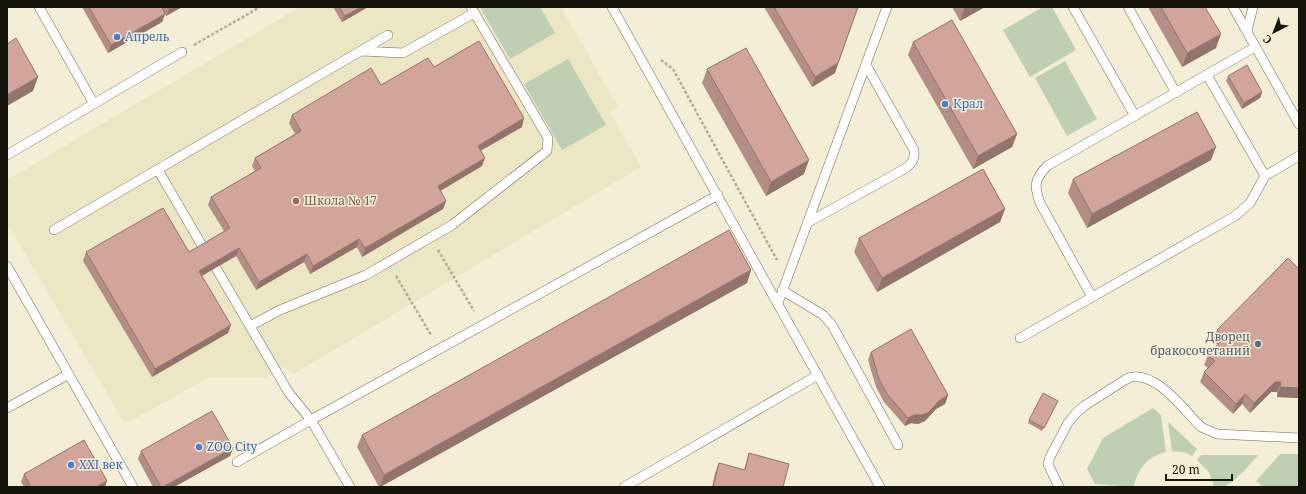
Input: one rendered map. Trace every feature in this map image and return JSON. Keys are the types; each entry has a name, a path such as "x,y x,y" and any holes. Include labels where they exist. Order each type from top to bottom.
{"lane":[{"path":"39,7 94,104"},
{"path":"612,7 880,487"},
{"path":"778,303 887,7"},
{"path":"1073,7 1135,116"},
{"path":"1128,7 1176,93"},
{"path":"1233,7 1299,124"},
{"path":"1247,31 1253,7"},
{"path":"250,326 280,310 366,275 431,238 460,220 548,151 548,138 472,10 403,54 361,51"},
{"path":"54,230 388,35"},
{"path":"1092,297 1040,203 1035,189 1038,176 1047,166 1256,47"},
{"path":"7,154 182,52"},
{"path":"807,223 906,168 912,164 915,157 914,150 866,66"},
{"path":"1207,75 1265,176"},
{"path":"1020,338 1235,216 1250,203 1265,176 1299,156"},
{"path":"158,170 204,249"},
{"path":"237,462 718,195"},
{"path":"7,266 133,487"},
{"path":"216,268 289,393 311,420 350,487"},
{"path":"782,290 823,315 832,325 898,445"},
{"path":"7,408 69,374"},
{"path":"624,487 818,375"},
{"path":"1059,487 1048,464 1050,457 1068,423 1084,406 1128,378 1136,376 1146,377 1156,382 1201,427 1208,431 1217,434 1299,438"}],"path":[{"path":"182,52 260,7"},
{"path":"658,58 673,69 787,278"},
{"path":"431,238 483,325"},
{"path":"388,262 440,349"}],"shaded area":[{"name":"Школа № 17","path":"300,7 561,7 618,107 610,112 641,167 292,375 285,365 267,377 210,377 129,422 123,421 7,223 7,180"}],"green space":[{"path":"480,7 540,7 555,33 510,59"},
{"path":"1043,7 1052,7 1076,50 1030,77 1003,30"},
{"path":"568,59 606,125 562,150 524,84"},
{"path":"1065,61 1097,119 1067,136 1035,78"},
{"path":"1153,408 1161,415 1166,452 1154,457 1144,464 1135,480 1134,487 1095,484 1087,469 1103,438"},
{"path":"1168,422 1197,449 1192,456 1184,452 1172,451"},
{"path":"1280,454 1299,454 1299,487 1263,487 1256,481"},
{"path":"1201,455 1258,455 1232,482 1223,487 1214,487 1209,472 1197,460"}],"building":[{"name":"Апрель","path":"89,7 162,7 165,14 111,45"},
{"path":"339,7 361,7 345,16"},
{"path":"774,7 858,7 838,63 815,77"},
{"path":"1161,7 1205,7 1221,34 1187,53"},
{"path":"952,20 1017,134 978,156 913,42"},
{"path":"16,38 38,77 7,95 7,44"},
{"path":"479,41 524,118 478,146 485,158 438,186 446,201 365,248 359,239 313,266 307,254 259,282 239,248 199,271 231,325 155,369 86,252 163,208 189,252 230,228 211,197 261,168 255,158 301,131 292,115 371,68 381,85 428,58 434,67"},
{"path":"746,48 809,160 771,182 707,69"},
{"path":"1247,65 1262,92 1244,103 1228,76"},
{"path":"1197,112 1216,147 1092,214 1073,179"},
{"path":"983,169 1005,209 882,278 859,238"},
{"path":"729,230 751,270 384,475 362,435"},
{"name":"Дворец бракосочетаний","path":"1288,258 1299,269 1299,388 1280,387 1281,382 1275,382 1254,403 1245,394 1236,404 1204,372 1215,361 1208,355 1224,338 1217,330"},
{"path":"911,329 948,395 939,401 928,413 914,415 908,418 887,394 879,379 871,352"},
{"path":"1043,393 1058,401 1044,428 1029,420"},
{"path":"212,411 233,448 161,487 141,451"},
{"name":"XXI век","path":"84,440 107,481 96,487 31,487 24,474"},
{"path":"749,453 789,464 783,487 713,487 719,463 745,470"}],"place":[{"name":"Апрель","path":"117,37"},
{"name":"Крал","path":"945,104"},
{"name":"Школа № 17","path":"296,201"},
{"name":"Дворец бракосочетаний","path":"1258,344"},
{"name":"ZOO City","path":"199,447"},
{"name":"XXI век","path":"71,465"}]}
